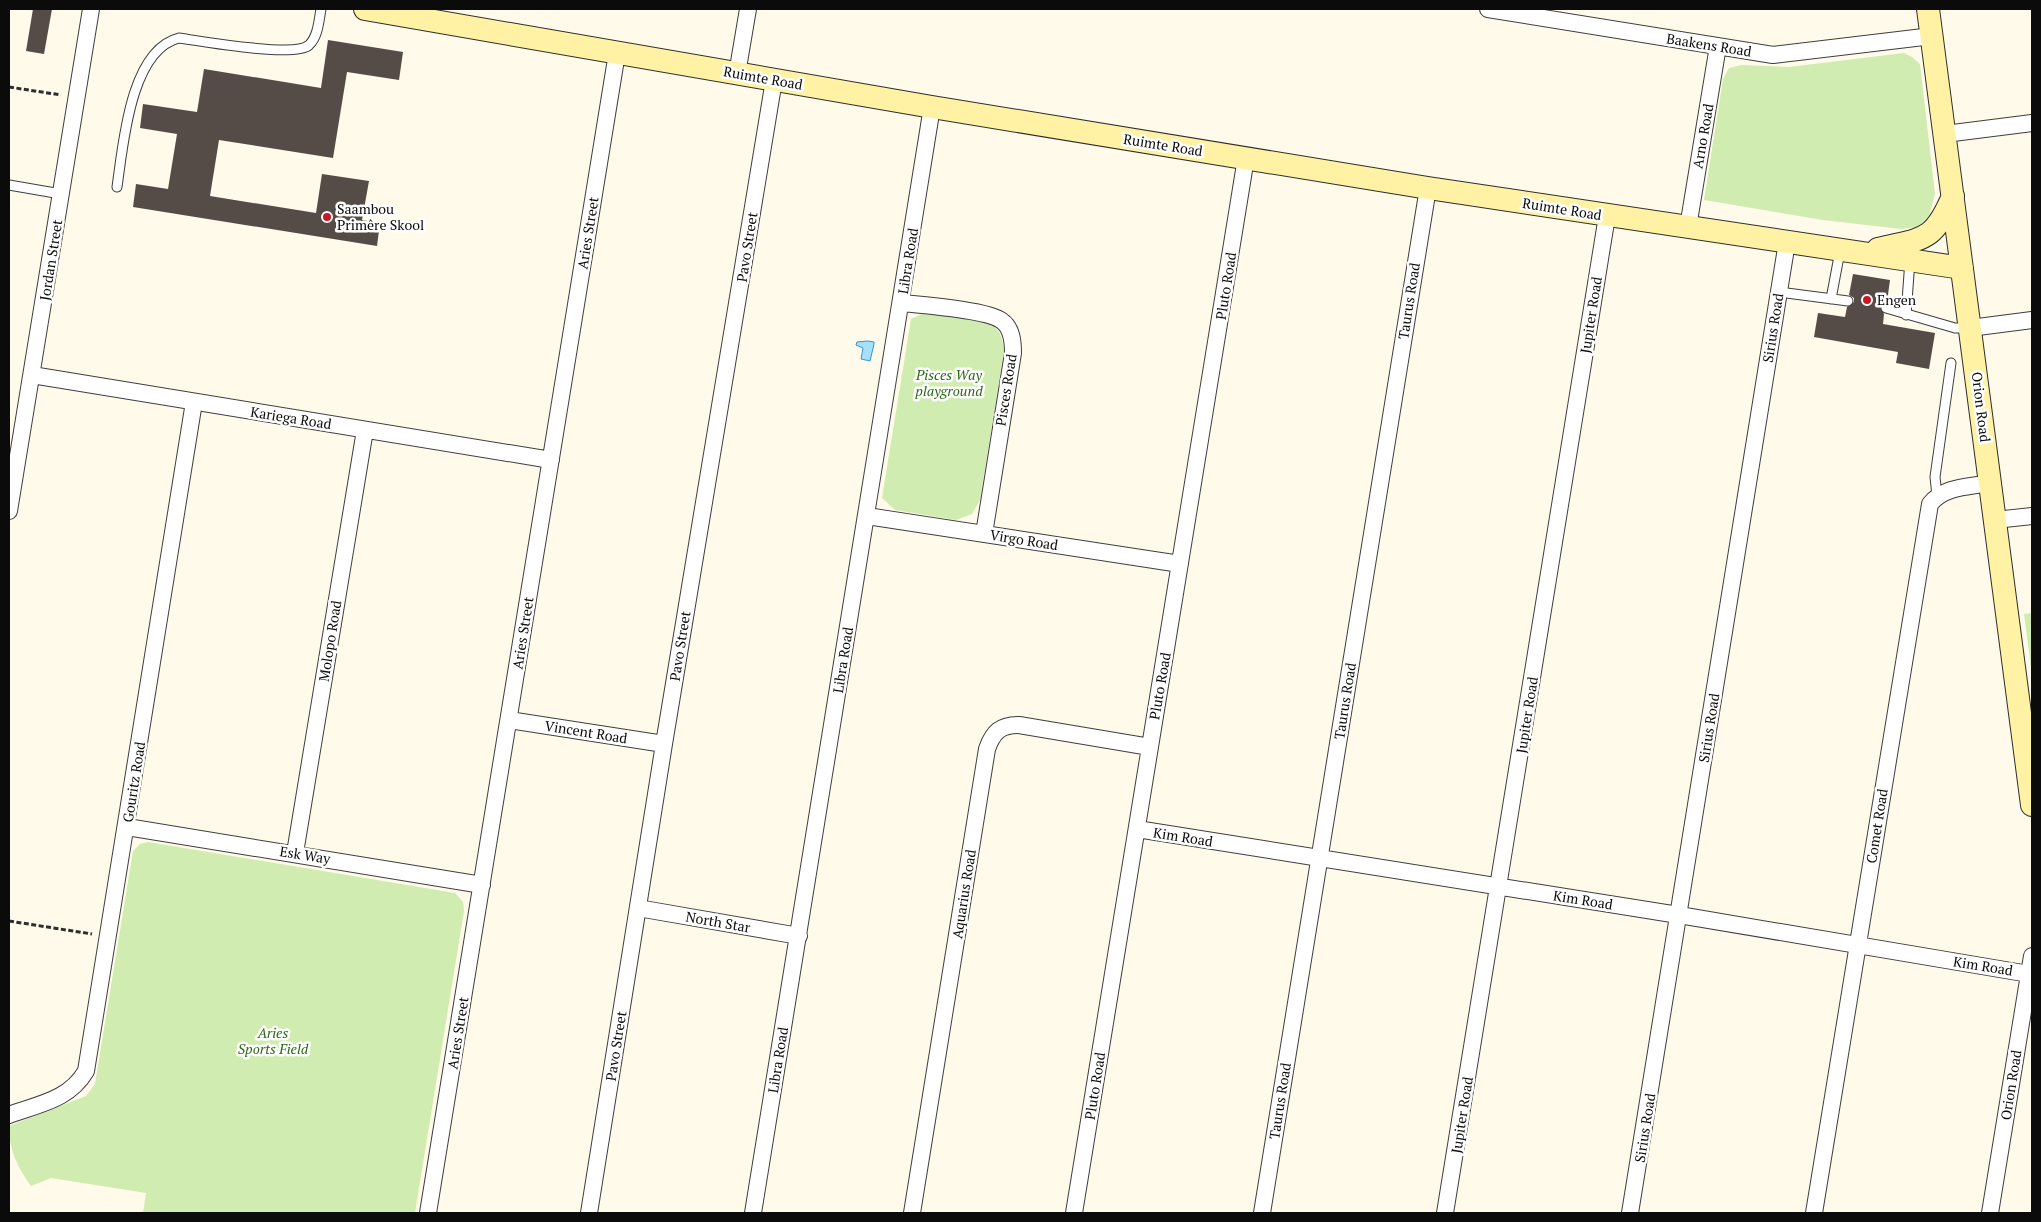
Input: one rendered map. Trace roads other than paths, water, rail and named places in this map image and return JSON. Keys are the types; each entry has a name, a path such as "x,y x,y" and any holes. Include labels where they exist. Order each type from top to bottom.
{"street":[{"name":"Jordan Street","path":"9,511 91,9"},
{"name":"Ruimte Road","path":"365,9 932,107 1428,188 1962,268"},
{"path":"738,74 748,9"},
{"name":"Baakens Road","path":"1488,9 1773,55 1932,36"},
{"name":"Orion Road","path":"1928,9 2032,805"},
{"name":"Arno Road","path":"1688,226 1718,46"},
{"name":"Aries Street","path":"428,1213 617,53"},
{"name":"Pavo Street","path":"589,1213 664,744 774,80"},
{"name":"Libra Road","path":"752,1213 799,936 932,107"},
{"path":"1945,134 2032,123"},
{"name":"Pluto Road","path":"1074,1213 1246,158"},
{"name":"Taurus Road","path":"1262,1213 1428,188"},
{"path":"1850,252 1906,244 1929,235 1945,215 1953,196"},
{"name":"Jupiter Road","path":"1445,1213 1607,216"},
{"name":"Sirius Road","path":"1630,1213 1787,242"},
{"name":"Pisces Road","path":"902,303 989,315 1004,322 1011,336 1013,353 984,534"},
{"path":"1970,328 2032,320"},
{"name":"Kariega Road","path":"32,375 551,460"},
{"name":"Gouritz Road","path":"9,1115 63,1095 78,1084 86,1071 127,827 194,402"},
{"name":"Molopo Road","path":"295,853 365,430"},
{"path":"1937,496 1946,491 1990,484"},
{"name":"Comet Road","path":"1814,1213 1926,519 1930,504 1937,496"},
{"name":"Virgo Road","path":"867,516 1180,564"},
{"path":"1995,520 2032,516"},
{"name":"Vincent Road","path":"509,720 664,744"},
{"name":"Aquarius Road","path":"912,1213 987,749 991,738 998,729 1008,725 1019,725 1150,747"},
{"name":"Esk Way","path":"127,827 482,885"},
{"name":"Kim Road","path":"1137,829 1679,915 2029,974"},
{"name":"North Star","path":"638,908 799,936"},
{"name":"Orion Road","path":"1990,1213 2032,956"}],"lane":[{"path":"117,187 126,122 135,92 157,50 168,41 179,38 253,48 293,51 310,45 314,38 321,9"},
{"path":"9,185 61,194"},
{"path":"1831,300 1850,252"},
{"path":"1906,315 1910,260"},
{"path":"1779,292 1848,302"},
{"path":"1886,308 1955,328 1970,328"},
{"path":"1937,496 1935,477 1951,363"}],"water":[{"path":"857,342 874,342 870,361 861,359 863,348 856,345"}],"place":[{"name":"Saambou Primêre Skool","path":"327,217"},
{"name":"Engen","path":"1867,300"}],"park label":[{"name":"Pisces Way playground","path":"949,384"},
{"name":"Aries Sports Field","path":"273,1042"}]}
